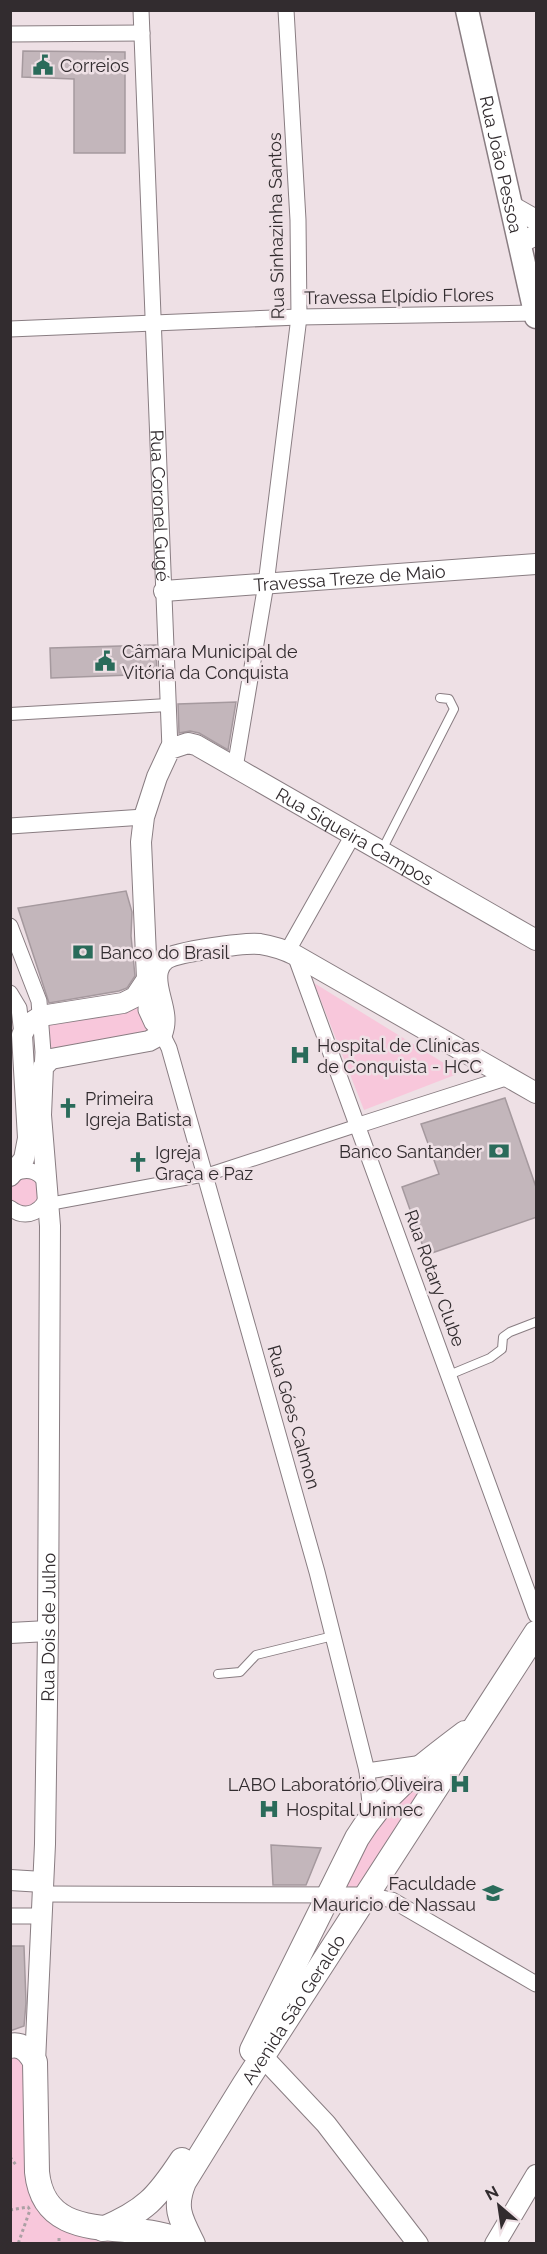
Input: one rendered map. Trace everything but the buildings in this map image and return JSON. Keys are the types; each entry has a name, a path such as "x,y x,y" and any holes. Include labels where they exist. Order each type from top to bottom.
{"main road":[{"name":"Rua João Pessoa","path":"467,10 513,207 528,239 536,315"},
{"name":"Avenida São Geraldo","path":"103,2229 142,2209 158,2194 367,1895 436,1768 478,1722 537,1633"},
{"name":"Avenida São Geraldo","path":"193,2244 180,2217 178,2202 180,2191 257,2055 357,1838 371,1815 396,1787 436,1768"},
{"path":"10,2046 14,2044 24,2048 35,2062 37,2172 42,2195 55,2210 76,2223 103,2229 156,2233 186,2244"}],"street":[{"name":"Rua Coronel Gugé","path":"141,10 170,748 157,777 144,817 141,842 145,938 142,986"},
{"name":"Rua Sinhazinha Santos","path":"235,768 266,584 299,317 298,220 286,10"},
{"path":"10,34 142,33"},
{"path":"513,207 537,220"},
{"name":"Travessa Elpídio Flores","path":"10,329 299,317 536,315"},
{"name":"Travessa Treze de Maio","path":"164,591 537,564"},
{"path":"10,714 168,705"},
{"name":"Rua Siqueira Campos","path":"170,748 189,743 196,745 537,940"},
{"path":"10,826 144,817"},
{"path":"291,954 353,835"},
{"path":"10,926 39,1000 46,1065 149,1041 162,1034 165,1018 157,974 160,964 177,955"},
{"path":"145,938 153,952 160,955 177,955 259,944 291,954 537,1093"},
{"name":"Rua Rotary Clube","path":"291,954 359,1125 537,1615"},
{"path":"22,1035 27,1025 41,1016 123,1003 142,986"},
{"name":"Rua Góes Calmon","path":"142,986 146,1010 169,1047 206,1175 333,1636 367,1771 371,1815"},
{"path":"10,993 19,1008 28,1138 24,1159 13,1174"},
{"name":"Rua Dois de Julho","path":"35,2062 34,1995 43,1888 48,1631 48,1194 41,1115 46,1065"},
{"path":"48,1194 206,1175 509,1077"},
{"path":"10,1208 19,1213 33,1213 43,1207 48,1194 37,1173 26,1170 13,1174"},
{"path":"10,1633 48,1631"},
{"path":"367,1771 436,1768"},
{"path":"10,1880 43,1888 367,1895 392,1900 537,1984"},
{"path":"10,1916 41,1916"},
{"path":"257,2055 326,2124 418,2244"},
{"path":"495,2244 537,2175"}],"lane":[{"path":"381,851 454,709 449,699 441,698"},
{"path":"449,1375 490,1358 502,1349 504,1337 510,1332 537,1322"},
{"path":"218,1674 240,1672 256,1655 333,1636"}],"path":[{"path":"10,2100 10,2142"},
{"path":"10,2210 28,2207 30,2210 18,2244"},
{"path":"58,2238 59,2244"}],"shaded area":[{"path":"314,983 460,1073 364,1110"},
{"path":"135,998 159,1033 55,1056 46,1047 46,1019"},
{"path":"37,1173 43,1207 11,1208 10,1176"},
{"path":"436,1764 367,1895 329,1895 357,1838"},
{"path":"10,2046 24,2048 47,2202 186,2243 11,2244"}],"place":[{"name":"Correios","path":"43,65"},
{"name":"Câmara Municipal de Vitória da Conquista","path":"105,661"},
{"name":"Banco do Brasil","path":"83,952"},
{"name":"Hospital de Clínicas de Conquista - HCC","path":"300,1055"},
{"name":"Primeira Igreja Batista","path":"68,1108"},
{"name":"Banco Santander","path":"499,1151"},
{"name":"Igreja Graça e Paz","path":"138,1162"},
{"name":"LABO Laboratório Oliveira","path":"460,1784"},
{"name":"Hospital Unimec","path":"269,1809"},
{"name":"Faculdade Mauricio de Nassau","path":"493,1893"}]}
